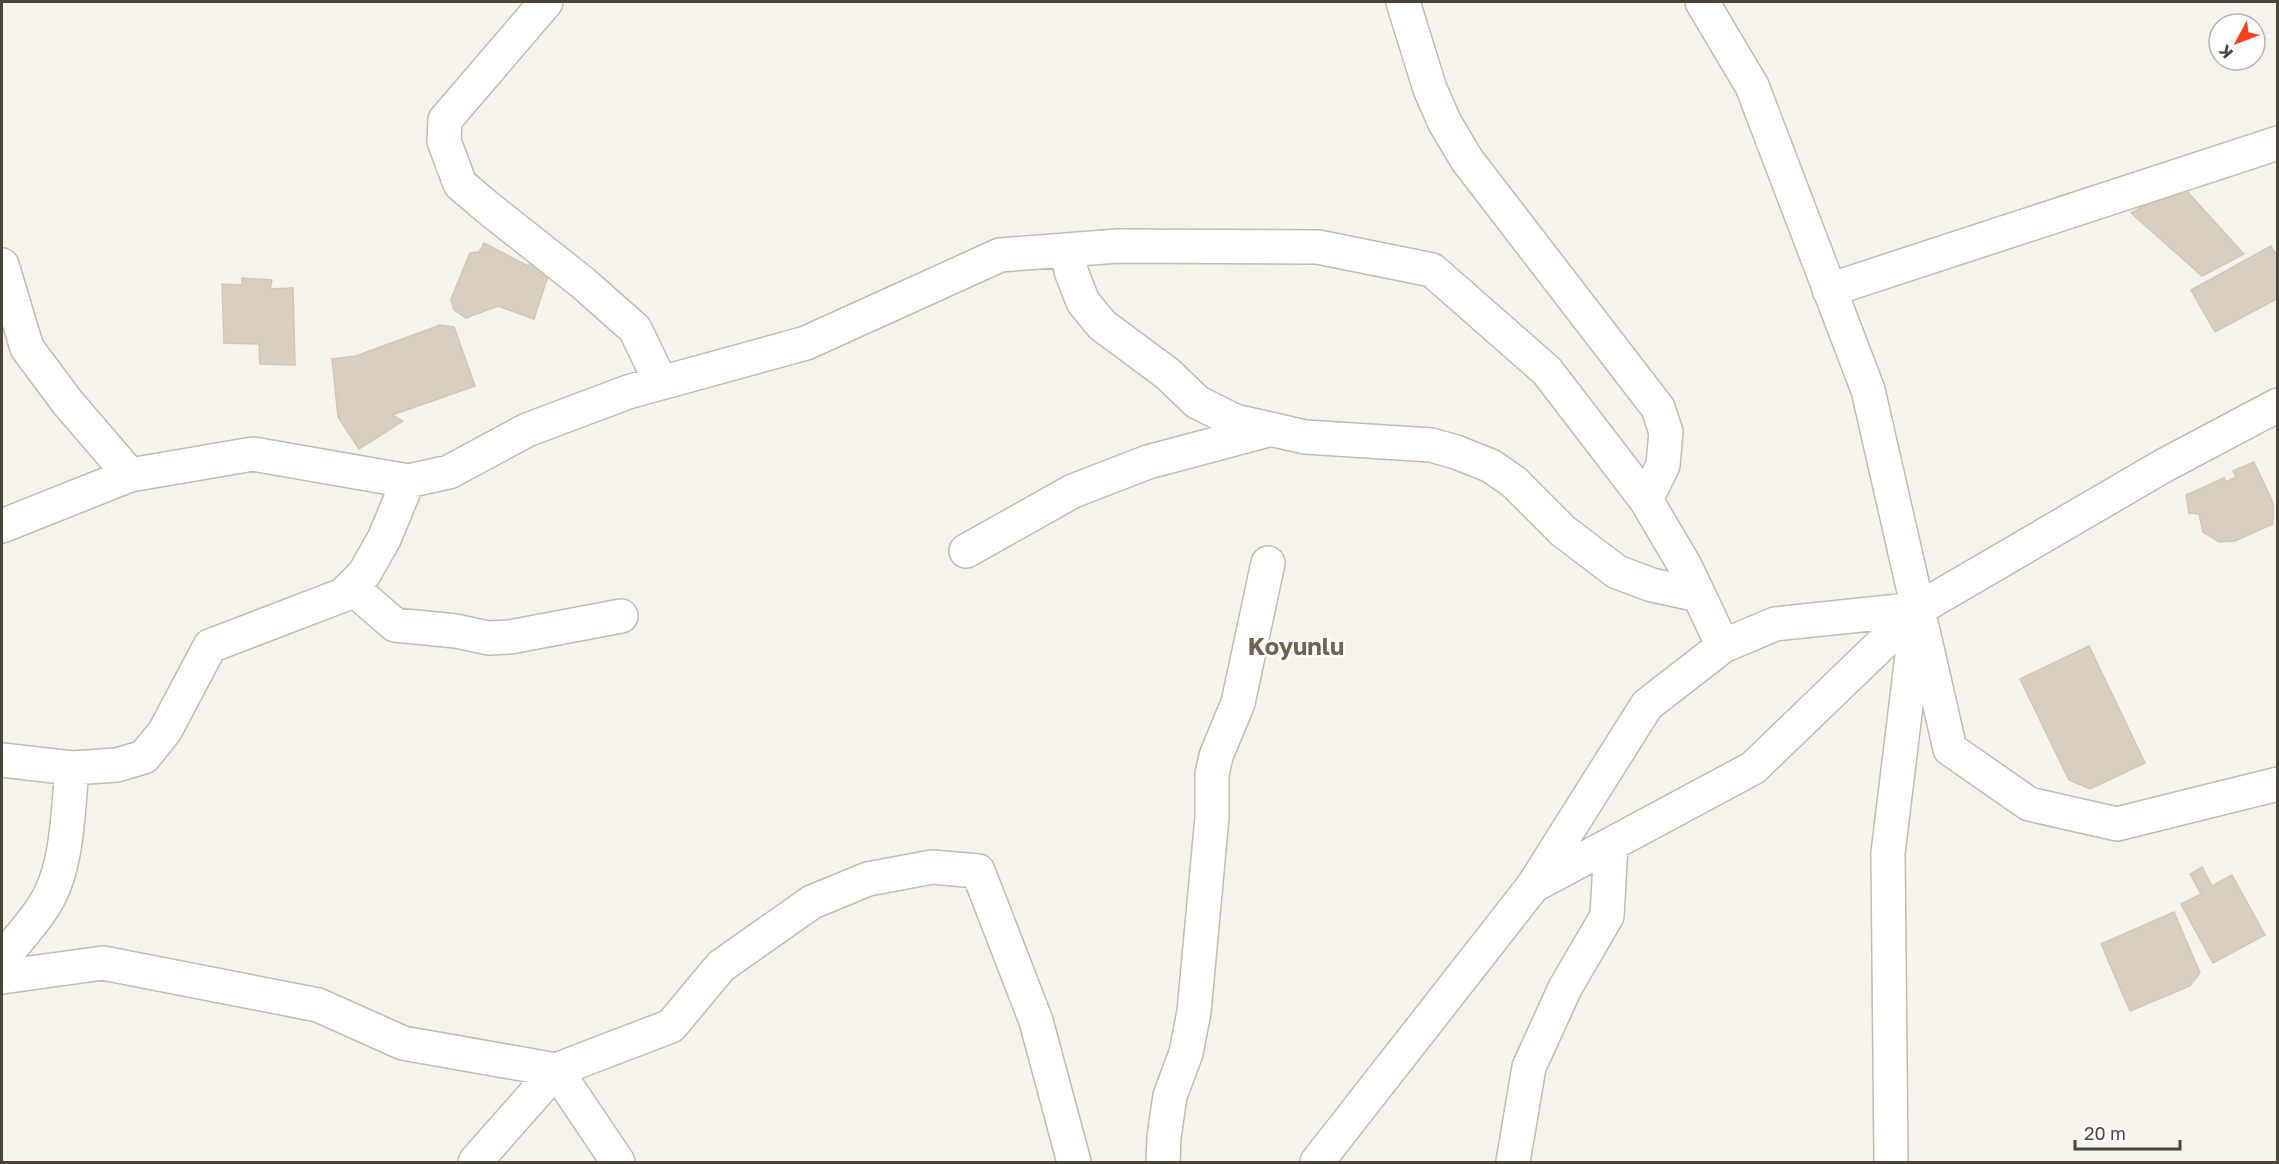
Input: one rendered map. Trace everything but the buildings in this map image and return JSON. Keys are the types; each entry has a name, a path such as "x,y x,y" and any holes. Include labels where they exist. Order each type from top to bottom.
{"street":[{"path":"546,2 445,120 444,141 460,184 584,283 634,329 661,383"},
{"path":"1403,2 1430,89 1445,123 1467,160 1658,408 1666,432 1663,465 1646,500"},
{"path":"1702,2 1752,86 1868,390 1950,749 2029,804 2117,824 2277,784"},
{"path":"1829,290 2277,143"},
{"path":"2,526 130,476 253,454 408,481 449,472 527,430 628,392 806,343 999,255 1118,246 1318,247 1432,270 1547,371 1646,500 1684,566 1723,646"},
{"path":"1067,250 1071,271 1083,302 1102,325 1167,374 1197,402 1235,421 1305,437 1431,445 1456,452 1491,466 1514,482 1563,531 1617,572 1652,585 1698,595"},
{"path":"2,265 27,348 68,403 130,476"},
{"path":"1533,886 1754,768 1918,609 2163,466 2277,405"},
{"path":"966,552 1073,491 1148,462 1271,429"},
{"path":"2,760 72,768 117,765 144,757 165,731 210,646 343,595 364,574 384,539 408,481"},
{"path":"1163,1162 1170,1096 1186,1053 1194,1012 1212,817 1212,774 1216,756 1238,703 1268,563"},
{"path":"351,587 395,625 456,631 488,638 510,637 621,616"},
{"path":"1317,1162 1533,886 1647,705 1723,646 1775,624 1918,609"},
{"path":"1891,1162 1888,853 1918,609"},
{"path":"2,959 46,903 59,870 72,768"},
{"path":"1513,1162 1529,1067 1565,988 1607,916 1611,844"},
{"path":"475,1162 556,1070 670,1026 721,966 812,902 868,879 932,867 978,872 1036,1021 1074,1162"},
{"path":"2,977 103,963 318,1005 403,1044 556,1070 618,1162"}],"district":[{"name":"Koyunlu","path":"1296,645"}]}
